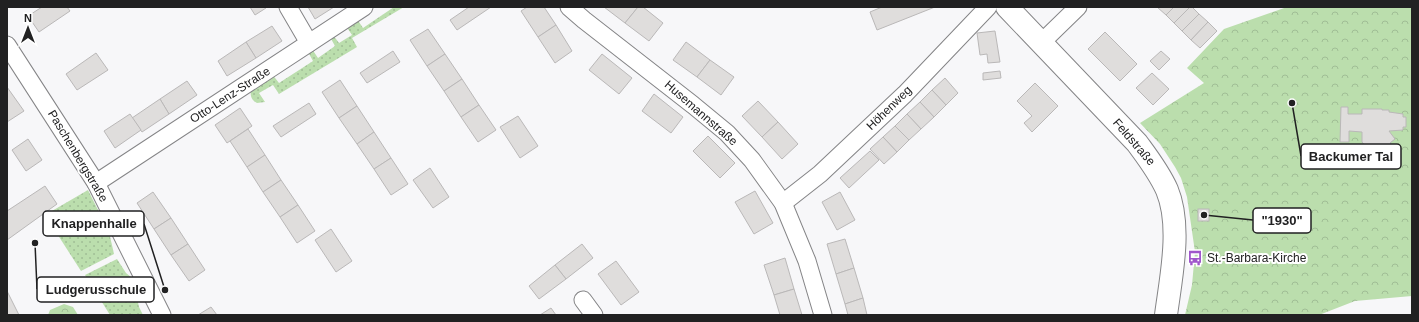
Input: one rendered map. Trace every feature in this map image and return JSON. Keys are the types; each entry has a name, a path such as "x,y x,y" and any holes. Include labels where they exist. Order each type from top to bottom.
{"main road":[{"name":"Feldstraße","path":"1007,7 1137,143 1155,167 1167,191 1172,206 1174,220 1174,246 1166,315"}],"street":[{"path":"288,7 309,43"},
{"name":"Otto-Lenz-Straße","path":"96,183 364,7"},
{"name":"Husemannstraße","path":"569,7 727,133 752,160 784,203 807,261 823,315"},
{"name":"Höhenweg","path":"784,203 820,174 905,94 988,7"},
{"path":"1041,43 1078,7"},
{"name":"Paschenbergstraße","path":"7,45 96,183 162,315"},
{"path":"583,300 594,315"}],"green space":[{"path":"394,7 404,7 352,38 357,47 279,94 273,85 259,93 265,102 257,103 252,99 251,89 272,74 279,83 313,61 308,52 312,49 318,58 335,46 330,37 333,35 339,43 352,35 346,26 357,19 363,28"},
{"path":"1287,7 1412,7 1412,296 1355,301 1319,315 1185,315 1192,285 1195,252 1187,197 1181,178 1175,167 1160,144 1140,123 1204,83 1187,68 1224,29"},
{"path":"88,190 109,232 114,254 81,271 45,215"},
{"path":"117,259 126,273 131,277 139,307 143,315 110,315 85,275"},
{"path":"64,304 73,307 78,315 48,315 50,310"}],"building":[{"path":"42,7 67,7 70,11 39,32 28,16"},
{"path":"250,7 266,7 266,8 255,15"},
{"path":"308,7 334,7 315,19"},
{"path":"469,7 491,7 457,30 450,20"},
{"path":"527,7 544,7 556,25 538,37 521,11"},
{"path":"604,7 638,7 625,23"},
{"path":"638,7 643,7 663,23 649,41 625,23"},
{"path":"882,7 935,7 877,30 870,12"},
{"path":"1157,7 1174,7 1166,15"},
{"path":"1174,7 1190,7 1174,23 1166,15"},
{"path":"1190,7 1192,7 1199,14 1182,31 1174,23"},
{"path":"1199,14 1208,22 1191,40 1182,31"},
{"path":"1208,22 1217,31 1200,48 1191,40"},
{"path":"556,25 572,51 555,63 538,37"},
{"path":"272,26 282,41 256,58 246,42"},
{"path":"428,29 445,54 427,66 410,40"},
{"path":"995,31 1000,62 988,63 987,54 980,55 977,33"},
{"path":"1105,32 1137,64 1120,81 1088,49"},
{"path":"246,42 256,58 227,76 218,61"},
{"path":"686,42 710,60 697,77 673,60"},
{"path":"393,51 400,62 367,83 360,73"},
{"path":"1161,51 1170,59 1159,70 1150,61"},
{"path":"96,53 108,70 77,90 66,74"},
{"path":"445,54 462,79 444,91 427,66"},
{"path":"602,54 632,78 619,94 589,70"},
{"path":"710,60 734,77 721,95 697,77"},
{"path":"1000,71 1001,78 983,80 983,73"},
{"path":"1152,73 1169,89 1153,105 1136,88"},
{"path":"945,78 958,93 946,105 932,90"},
{"path":"462,79 479,105 461,117 444,91"},
{"path":"340,80 357,106 339,118 322,92"},
{"path":"187,81 197,95 169,114 160,99"},
{"path":"1035,83 1058,106 1032,132 1024,123 1032,116 1017,101"},
{"path":"7,87 24,111 7,122"},
{"path":"932,90 946,105 934,117 920,102"},
{"path":"654,94 683,117 671,133 642,111"},
{"path":"160,99 169,114 142,132 132,118"},
{"path":"758,101 778,122 762,137 742,116"},
{"path":"920,102 934,117 921,129 907,114"},
{"path":"309,103 316,114 281,137 273,126"},
{"path":"479,105 496,130 478,142 461,117"},
{"path":"357,106 374,132 357,144 339,118"},
{"path":"1341,107 1348,107 1348,114 1362,114 1362,109 1382,109 1389,110 1389,112 1403,114 1403,117 1406,117 1406,127 1403,127 1403,130 1389,131 1395,139 1390,143 1392,145 1390,150 1395,154 1383,165 1362,142 1362,132 1349,131 1349,142 1340,142"},
{"path":"240,108 252,126 227,143 215,125"},
{"path":"130,114 141,130 115,148 104,131"},
{"path":"907,114 921,129 909,140 895,126"},
{"path":"518,116 538,146 520,158 500,127"},
{"path":"778,122 798,144 782,159 762,137"},
{"path":"895,126 909,140 897,152 883,137"},
{"path":"248,129 265,155 247,167 230,141"},
{"path":"374,132 391,158 374,169 357,144"},
{"path":"708,136 735,163 720,178 693,151"},
{"path":"883,137 897,152 884,164 870,149"},
{"path":"28,139 42,160 26,171 12,150"},
{"path":"870,151 879,160 849,188 840,178"},
{"path":"265,155 281,180 263,192 247,167"},
{"path":"391,158 408,184 391,195 374,169"},
{"path":"430,168 449,197 433,208 413,180"},
{"path":"281,180 298,205 280,217 263,192"},
{"path":"45,186 57,204 7,240 7,211"},
{"path":"755,191 773,223 754,234 735,202"},
{"path":"153,192 171,218 154,229 137,203"},
{"path":"840,192 855,220 837,230 822,202"},
{"path":"298,205 315,231 297,243 280,217"},
{"path":"1198,209 1209,209 1209,221 1198,221"},
{"path":"171,218 188,244 171,255 154,229"},
{"path":"331,229 352,261 336,272 315,240"},
{"path":"845,239 854,268 836,274 827,244"},
{"path":"188,244 205,270 189,281 171,255"},
{"path":"582,244 593,258 566,279 555,265"},
{"path":"785,258 794,289 774,295 764,265"},
{"path":"616,261 639,292 621,305 598,274"},
{"path":"555,265 566,279 539,299 529,286"},
{"path":"854,268 863,298 845,304 836,274"},
{"path":"794,289 802,315 780,315 774,295"},
{"path":"7,291 19,315 7,315"},
{"path":"863,298 867,315 848,315 845,304"},
{"path":"211,307 217,315 198,315"},
{"path":"551,308 556,315 540,315"}],"place":[{"name":"Backumer Tal","path":"1292,103"},
{"name":"\"1930\"","path":"1204,215"},
{"name":"Ludgerusschule","path":"35,243"},
{"name":"St.-Barbara-Kirche","path":"1195,258"},
{"name":"Knappenhalle","path":"165,290"}]}
